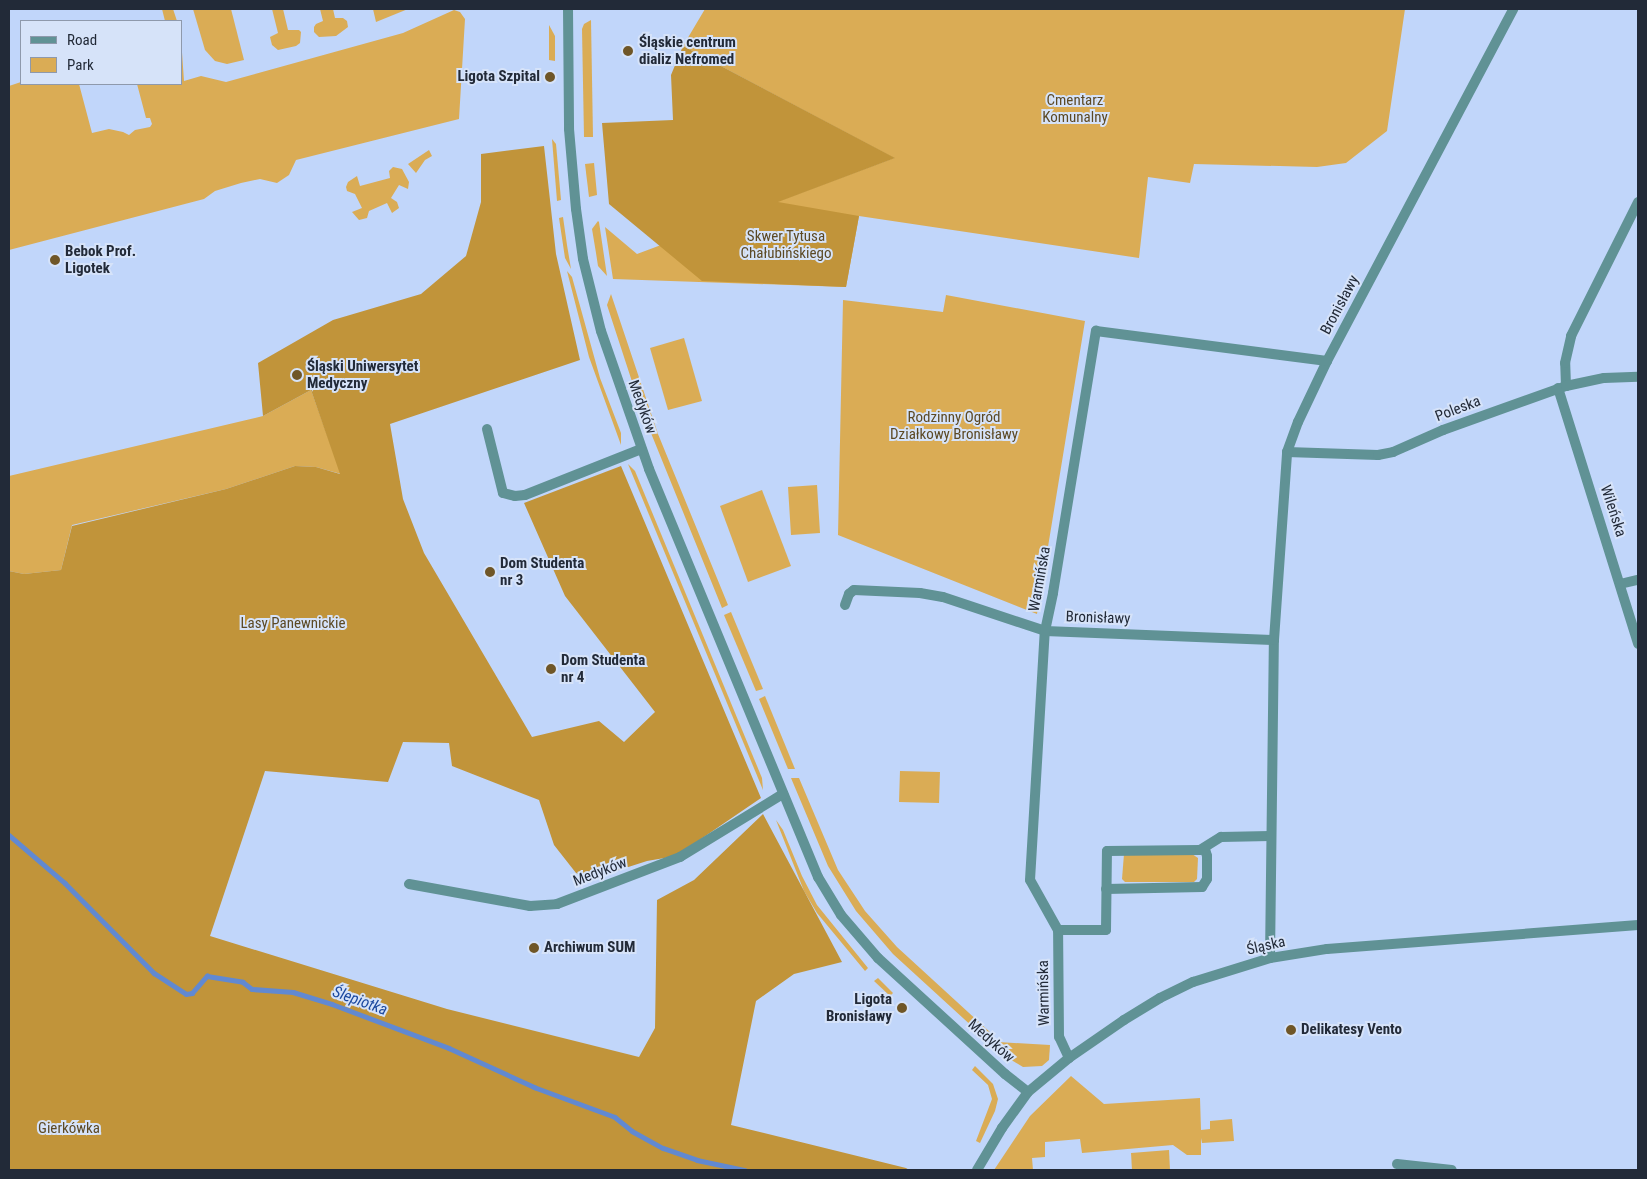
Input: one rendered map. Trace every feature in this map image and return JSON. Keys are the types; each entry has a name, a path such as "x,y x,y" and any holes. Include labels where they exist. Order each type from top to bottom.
{"street":[{"name":"Medyków","path":"568,9 569,129 580,243 601,331 641,448 818,877 848,924 902,982 1028,1092"},
{"name":"Bronisławy","path":"1270,958 1270,836 1274,640 1287,452 1298,422 1327,361 1513,9"},
{"name":"Wileńska","path":"1638,202 1571,336 1562,387 1638,644"},
{"name":"Warmińska","path":"1069,1058 1059,1038 1058,930 1030,880 1045,631 1053,593 1096,331 1327,361"},
{"name":"Poleska","path":"1287,452 1378,455 1393,452 1443,430 1562,387 1604,378 1638,377"},
{"path":"486,429 503,493 515,496 525,495 641,448"},
{"path":"1620,584 1638,580"},
{"name":"Bronisławy","path":"845,605 849,594 854,590 920,593 946,598 1045,631 1274,640"},
{"name":"Medyków","path":"409,884 530,906 557,904 680,857 783,794"},
{"path":"1058,930 1106,930 1107,851 1205,849 1221,837 1270,836"},
{"path":"1106,889 1202,887 1207,879 1207,856 1205,849"},
{"name":"Śląska","path":"977,1170 1002,1128 1028,1092 1069,1058 1160,998 1193,982 1270,958 1340,947 1638,925"},
{"path":"1397,1164 1452,1170"}],"green space":[{"path":"162,9 173,9 177,20 165,20"},
{"path":"193,9 231,9 244,60 227,64 215,61 205,50"},
{"path":"272,9 283,9 288,30 299,30 301,32 300,43 296,46 278,50 272,45 270,37 278,33"},
{"path":"320,9 333,9 335,18 343,18 347,21 348,27 336,36 319,37 314,32 314,27 323,21"},
{"path":"373,9 408,9 376,22"},
{"name":"Cmentarz Komunalny","path":"705,9 1405,9 1387,131 1346,163 1317,167 1194,164 1190,183 1148,177 1139,258 859,216 846,287 613,279 605,227 637,254 894,158 683,46"},
{"path":"454,10 460,12 465,19 459,119 296,160 289,175 277,183 260,179 241,183 215,191 204,199 9,250 9,86 20,82 20,85 79,85 92,133 109,129 129,135 135,130 150,127 152,124 150,118 146,118 137,85 182,85 182,52 184,81 201,76 226,82 403,33"},
{"path":"591,20 593,137 584,137 582,29 584,24"},
{"path":"549,25 555,36 555,61 549,60"},
{"name":"Skwer Tytusa Chałubińskiego","path":"683,46 895,158 778,202 859,216 846,287 702,281 609,204 602,123 673,120 671,75"},
{"path":"552,139 556,144 561,200 557,201"},
{"name":"Lasy Panewnickie","path":"544,146 556,254 580,360 390,424 403,499 424,553 532,737 599,721 624,742 655,712 565,596 524,503 621,466 761,798 676,856 647,861 591,879 576,873 554,845 539,800 452,766 449,743 403,742 388,782 265,771 210,936 447,1009 639,1057 655,1028 657,900 694,880 763,814 842,962 794,974 756,1001 731,1125 909,1170 9,1170 9,571 24,574 61,570 72,526 226,489 295,466 316,467 340,474 311,390 263,416 258,363 333,320 421,294 466,256 481,202 481,154"},
{"path":"429,150 432,156 425,160 416,173 408,164"},
{"path":"594,163 597,195 589,197 585,164"},
{"path":"393,167 402,169 409,182 408,189 399,185 391,198 397,202 399,208 392,213 387,203 369,211 367,218 359,220 352,212 362,208 355,194 347,191 348,182 357,176 360,186 390,178 389,171"},
{"path":"563,217 571,269 565,258 559,218"},
{"path":"598,221 607,276 598,266 592,229"},
{"path":"567,271 572,277 600,378 621,433 621,445 589,357"},
{"path":"611,294 658,434 728,605 722,608 640,406 607,305"},
{"name":"Rodzinny Ogród Działkowy Bronisławy","path":"946,295 1085,321 1037,614 838,535 843,300 943,312"},
{"path":"684,338 702,401 668,410 650,348"},
{"path":"311,390 341,474 316,467 295,466 226,489 72,525 61,570 24,574 9,571 9,476 263,416"},
{"path":"628,464 635,471 762,778 763,790"},
{"path":"817,485 820,533 791,535 788,487"},
{"path":"762,490 791,566 748,582 720,506"},
{"path":"731,612 763,689 756,691 724,615"},
{"path":"765,696 795,769 788,769 759,699"},
{"path":"900,771 940,772 939,803 899,802"},
{"path":"791,778 799,778 838,870 865,911 897,947 992,1034 987,1040 893,954 856,911 828,866"},
{"path":"776,820 783,830 802,876 817,905 868,968 865,971 817,913 804,891"},
{"path":"1124,854 1192,854 1198,858 1197,879 1194,882 1125,882 1122,879"},
{"path":"878,978 893,993 890,996 874,981"},
{"path":"998,1042 1050,1045 1049,1060 1042,1066 1023,1067 1008,1058 994,1046"},
{"path":"975,1066 993,1084 998,1099 995,1111 980,1143 976,1141 992,1099 988,1085 972,1070"},
{"path":"1071,1076 1104,1104 1200,1098 1201,1130 1210,1129 1210,1121 1232,1119 1234,1141 1202,1143 1201,1138 1201,1155 1187,1155 1173,1145 1082,1153 1080,1139 1045,1142 1045,1157 1032,1158 1033,1170 994,1170 1030,1116"},
{"path":"1169,1150 1170,1170 1132,1170 1131,1153"}],"waterway":[{"name":"Ślepiotka","path":"9,835 65,883 154,973 186,994 192,993 207,976 243,982 252,989 293,992 332,1004 449,1048 534,1087 615,1117 632,1131 663,1148 697,1160 745,1170"}],"place":[{"name":"Śląskie centrum dializ Nefromed","path":"628,51"},
{"name":"Ligota Szpital","path":"550,77"},
{"name":"Bebok Prof. Ligotek","path":"55,260"},
{"name":"Śląski Uniwersytet Medyczny","path":"297,375"},
{"name":"Dom Studenta nr 3","path":"490,572"},
{"name":"Dom Studenta nr 4","path":"551,669"},
{"name":"Archiwum SUM","path":"534,948"},
{"name":"Ligota Bronisławy","path":"902,1008"},
{"name":"Delikatesy Vento","path":"1291,1030"}],"park label":[{"name":"Gierkówka","path":"69,1129"}]}
